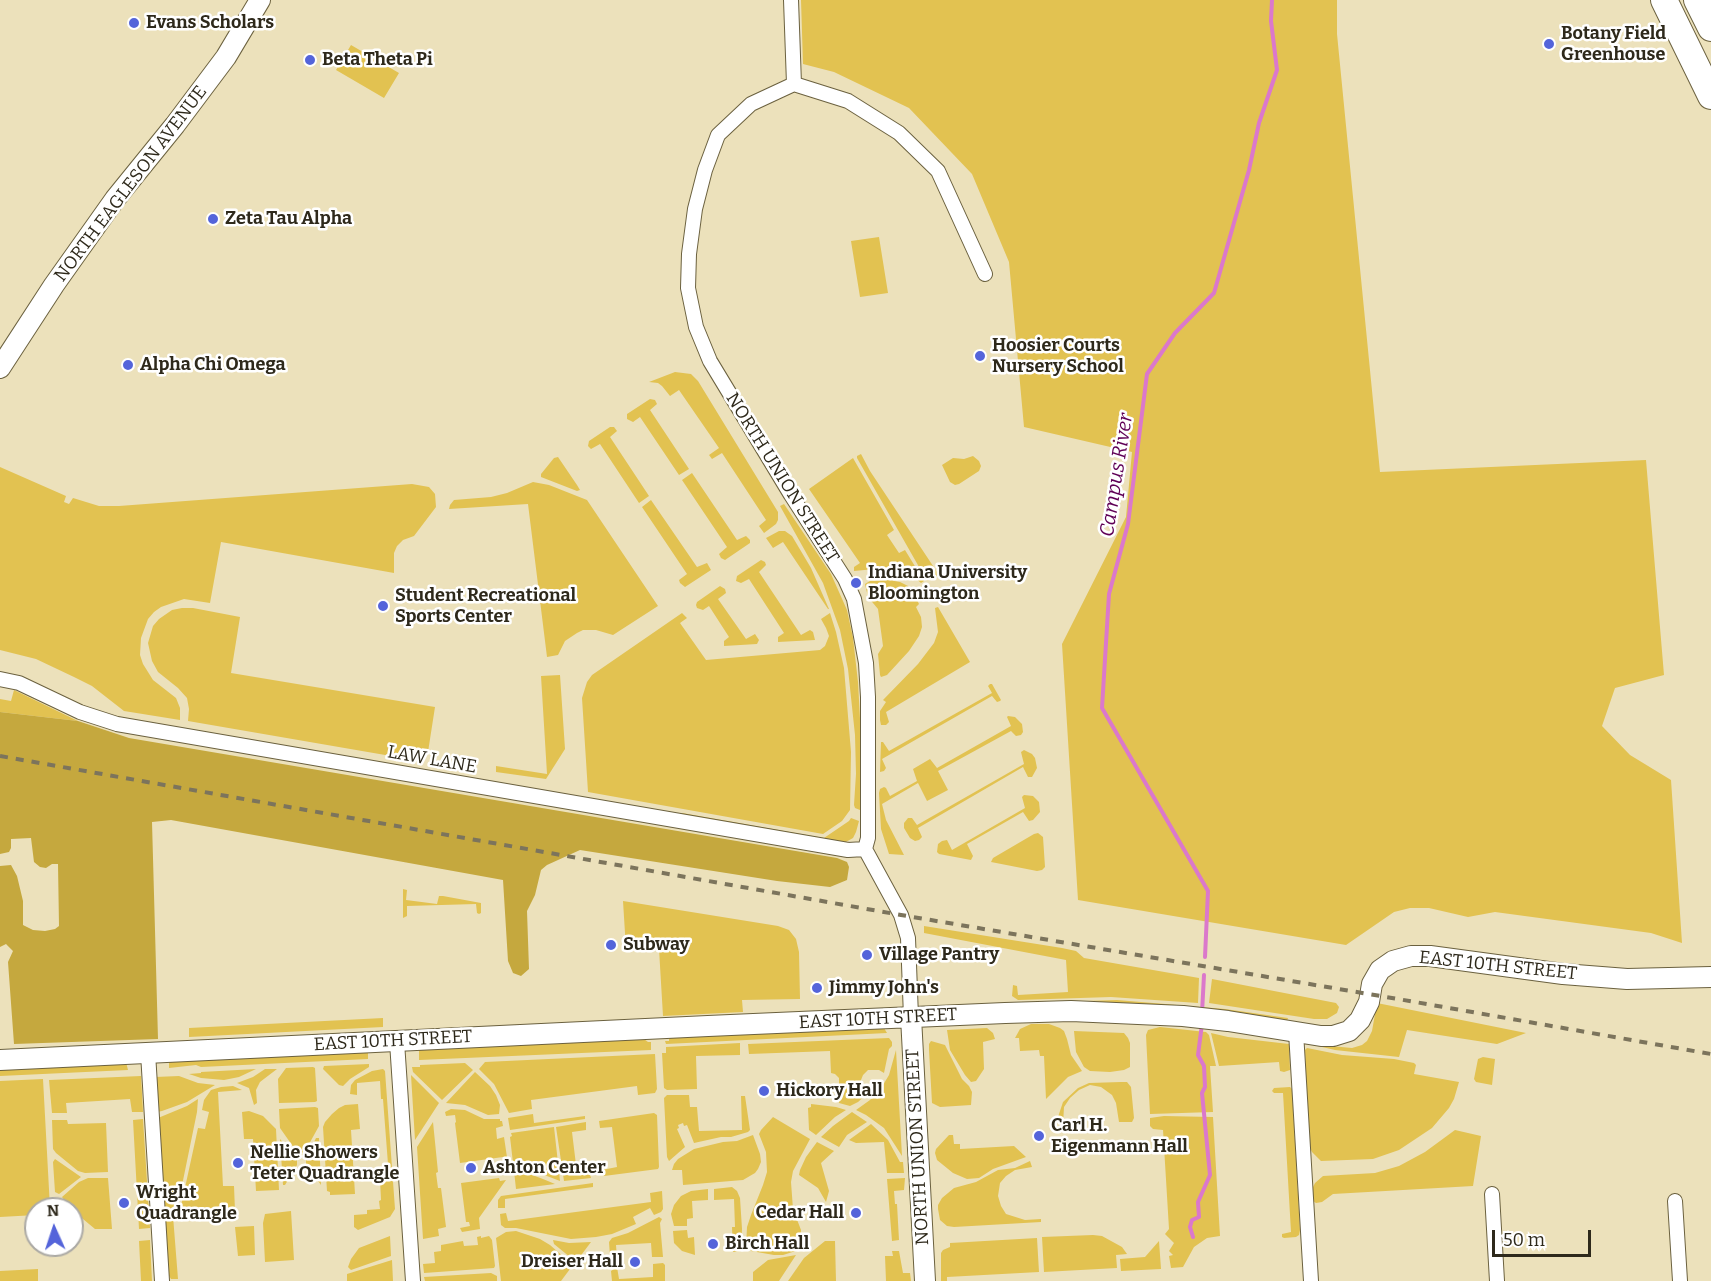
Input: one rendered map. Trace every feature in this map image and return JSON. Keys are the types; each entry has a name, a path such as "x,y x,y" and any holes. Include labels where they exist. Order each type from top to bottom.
{"highway":[{"path":"1664,0 1711,96"},
{"path":"1697,0 1711,28"}],"street":[{"name":"NORTH EAGLESON AVENUE","path":"0,368 54,285 226,57 260,0"},
{"path":"791,0 794,84 849,101 899,133 938,171 985,274"},
{"name":"NORTH UNION STREET","path":"794,84 751,104 718,135 705,170 695,209 689,254 688,288 696,327 710,361 845,579 854,599 866,663 868,697 868,838 865,849 901,915 908,938 926,1281"},
{"name":"LAW LANE","path":"0,679 19,683 80,712 117,724 848,850 865,849"},
{"name":"EAST 10TH STREET","path":"0,1060 1071,1011 1199,1018 1333,1036 1349,1031 1365,1012 1372,984 1380,970 1392,961 1411,956 1430,956 1563,974 1627,979 1711,977"},
{"path":"1296,1032 1311,1281"},
{"path":"398,1042 413,1281"},
{"path":"148,1053 162,1281"},
{"path":"1492,1194 1497,1281"},
{"path":"1675,1201 1680,1281"}],"shaded area":[{"path":"801,0 1337,0 1337,34 1380,472 1646,460 1664,675 1615,688 1602,726 1630,755 1671,780 1682,943 1651,933 1495,912 1468,917 1429,908 1410,908 1394,912 1346,945 1078,900 1062,644 1126,517 1132,452 1024,427 1009,262 972,174 909,108 834,72 803,64"},
{"path":"351,45 399,73 384,98 336,70"},
{"path":"879,237 888,293 860,297 851,241"},
{"path":"675,372 691,374 698,381 778,512 776,524 764,533 759,526 766,520 722,453 712,459 709,455 719,448 679,390 670,396 658,383 649,382"},
{"path":"650,399 655,400 657,404 650,410 689,469 679,475 640,417 633,422 627,419 627,414"},
{"path":"610,427 614,427 617,431 610,437 649,496 639,503 600,444 591,449 588,446 589,441"},
{"path":"861,454 939,575 927,581 857,458"},
{"path":"973,456 981,466 979,471 959,484 955,485 950,482 942,465 953,458 964,459"},
{"path":"558,457 580,490 577,491 541,477 554,458"},
{"path":"853,458 894,530 887,535 899,553 905,550 924,581 921,583 910,573 896,569 854,571 854,567 860,563 809,489"},
{"path":"0,467 66,496 64,502 69,504 73,498 99,506 119,506 412,484 429,487 435,494 436,507 414,536 403,540 397,546 394,553 394,573 221,542 210,603 184,599 161,607 148,619 141,638 140,655 143,664 153,680 176,698 180,708 180,720 124,711 92,686 74,677 36,659 0,650"},
{"path":"692,473 737,540 746,536 750,540 750,543 725,560 719,554 727,547 682,480"},
{"path":"533,482 549,485 587,500 658,606 613,635 596,630 583,630 565,641 558,655 547,657 528,504 449,509 454,500 491,497"},
{"path":"651,500 697,567 707,563 711,570 685,587 679,580 687,574 642,507"},
{"path":"784,504 831,574 847,610 858,682 862,788 860,810 854,805 855,735 848,669 840,630 823,583 780,506"},
{"path":"779,531 785,531 792,536 811,568 829,609 783,542 773,548 766,538"},
{"path":"761,560 766,565 759,572 801,635 810,630 815,640 778,642 778,637 784,633 749,579 741,583 736,581 737,576"},
{"path":"889,580 908,586 919,604 916,607 921,617 922,627 909,651 887,675 881,677 878,654 883,646 878,609 868,597 865,584 870,581"},
{"path":"720,586 725,589 726,593 718,599 746,639 755,634 759,640 757,644 724,646 724,641 729,637 709,606 703,610 697,608 697,602"},
{"path":"938,607 970,662 886,712 889,722 881,725 880,711 886,702 883,700 918,664 934,643 938,632 935,608"},
{"path":"182,608 240,617 231,673 435,707 428,752 420,761 188,721 187,698 158,672 152,661 148,643 153,626 159,619 172,610"},
{"path":"682,613 687,618 680,623 706,660 820,650 825,646 829,636 821,619 830,613 844,668 851,752 850,810 842,821 823,834 588,792 582,698 587,682 592,675"},
{"path":"560,675 565,749 546,779 496,772 496,766 547,774 541,676"},
{"path":"990,684 1000,701 997,702 992,696 882,759 886,768 880,772 881,742 889,751 992,693 988,686"},
{"path":"14,690 78,721 0,712 0,699 11,701"},
{"path":"0,712 78,721 129,738 837,858 847,862 849,867 847,880 830,887 777,881 580,850 541,870 535,895 527,911 529,969 521,976 513,973 508,961 503,880 171,820 152,822 158,1039 14,1044 8,962 13,951 6,944 0,947 0,866 11,865 17,876 23,901 23,925 33,930 45,931 59,926 58,864 52,864 46,868 34,862 31,838 11,839 9,852 0,854"},
{"path":"1008,716 1015,717 1022,724 1021,735 1016,736 1011,731 938,771 948,790 927,801 918,783 882,804 886,820 904,855 889,854 881,829 880,789 886,788 890,796 917,781 913,769 930,759 937,768 1011,726"},
{"path":"1024,750 1035,758 1037,768 1032,777 1028,777 1023,767 918,828 922,837 919,840 915,841 910,838 904,828 904,823 908,818 912,818 917,825 1024,764 1021,752"},
{"path":"1024,795 1033,796 1039,802 1040,812 1033,820 1029,821 1023,812 967,844 973,856 971,860 937,852 938,844 942,841 947,840 952,850 1025,808 1022,797"},
{"path":"682,813 824,838 851,818 859,821 853,838 844,843 683,816"},
{"path":"1038,833 1043,837 1045,867 1042,870 991,862 993,858"},
{"path":"403,889 407,890 406,900 437,904 439,896 443,896 481,903 481,913 477,913 476,904 407,906 407,916 403,918"},
{"path":"623,901 778,926 789,930 796,939 799,952 800,999 742,1000 743,1012 663,1016 659,949 626,949"},
{"path":"924,926 1062,948 1076,951 1084,958 1199,978 1198,1003 1111,997 1018,1000 1012,996 1013,985 1017,986 1018,995 1068,992 1066,960 924,933"},
{"path":"1212,979 1336,1003 1339,1007 1337,1013 1327,1019 1314,1019 1209,1003"},
{"path":"1117,1000 1225,1009 1288,1018 1287,1021 1161,1006 1086,1001"},
{"path":"1377,1003 1526,1033 1497,1044 1407,1030 1399,1057 1335,1050 1309,1044 1352,1048 1362,1045 1372,1031"},
{"path":"383,1018 383,1027 189,1037 189,1028"},
{"path":"1031,1024 1049,1024 1064,1031 1071,1055 1082,1071 1068,1077 1046,1099 1044,1056 1040,1056 1039,1050 1020,1051 1019,1038 1015,1038 1020,1029"},
{"path":"1160,1027 1206,1032 1209,1035 1216,1066 1210,1066 1213,1112 1150,1114 1146,1035 1148,1030"},
{"path":"884,1028 887,1033 666,1044 665,1041 669,1041 672,1037"},
{"path":"987,1028 993,1033 995,1039 983,1042 984,1069 976,1081 971,1082 950,1050 947,1030"},
{"path":"1074,1031 1124,1033 1130,1043 1130,1067 1110,1072 1090,1071 1084,1067 1076,1052"},
{"path":"1211,1033 1289,1044 1290,1070 1280,1071 1279,1062 1219,1066"},
{"path":"889,1038 892,1046 889,1049 884,1073 879,1070 868,1070 861,1080 862,1087 868,1093 850,1106 839,1103 839,1078 831,1073 830,1051 749,1054 748,1044"},
{"path":"644,1039 651,1042 651,1050 419,1060 419,1049"},
{"path":"931,1041 945,1045 962,1079 972,1092 971,1105 940,1107 932,1103 929,1050"},
{"path":"740,1043 740,1055 696,1056 697,1089 667,1090 664,1088 662,1053 666,1053 666,1047"},
{"path":"1307,1048 1342,1055 1414,1063 1416,1065 1414,1074 1459,1082 1449,1108 1432,1128 1399,1150 1373,1159 1321,1161 1308,1144 1305,1050"},
{"path":"896,1050 902,1156 884,1128 856,1110 870,1100 883,1085 889,1075"},
{"path":"368,1052 368,1059 169,1068 169,1062"},
{"path":"655,1054 657,1089 655,1093 638,1095 637,1086 531,1100 532,1109 509,1113 494,1084 479,1069 485,1062"},
{"path":"1483,1057 1495,1059 1492,1085 1476,1082 1474,1079 1478,1059"},
{"path":"126,1062 128,1070 0,1076 0,1068"},
{"path":"465,1063 473,1070 442,1100 413,1072 412,1067 420,1067 420,1065"},
{"path":"369,1064 369,1067 343,1086 339,1085 323,1069 324,1066"},
{"path":"286,1068 315,1068 317,1101 279,1103 278,1079"},
{"path":"256,1069 239,1077 224,1080 201,1078 189,1074 201,1072"},
{"path":"265,1069 277,1069 260,1082 256,1090 257,1103 254,1105 249,1088 237,1083"},
{"path":"383,1069 385,1071 395,1209 390,1217 358,1230 354,1227 354,1215 367,1214 367,1210 380,1209 380,1179 389,1177 380,1081 357,1083 357,1095 350,1094 351,1085 355,1080 372,1071"},
{"path":"475,1072 496,1095 500,1105 499,1114 488,1115 465,1105 446,1103"},
{"path":"411,1075 439,1103 415,1140"},
{"path":"141,1076 143,1112 132,1112 130,1099 66,1103 67,1113 52,1113 49,1080"},
{"path":"179,1076 198,1083 215,1085 187,1102 157,1112 155,1077"},
{"path":"43,1079 49,1197 24,1197 24,1216 0,1217 0,1081"},
{"path":"1127,1082 1131,1087 1134,1118 1132,1122 1119,1122 1116,1103 1112,1095 1101,1087 1090,1085 1079,1090 1070,1098 1064,1107 1063,1125 1057,1120 1063,1102 1078,1088 1089,1083"},
{"path":"233,1086 242,1090 218,1092 223,1186 234,1186 235,1211 173,1216 178,1279 171,1279 168,1274 164,1217 181,1206 198,1128 205,1129 209,1112 202,1110 204,1100 211,1090"},
{"path":"1290,1087 1292,1089 1300,1230 1296,1237 1284,1238 1282,1234 1291,1232 1283,1093 1272,1091 1274,1088"},
{"path":"667,1095 689,1095 690,1107 697,1107 699,1131 742,1130 741,1096 745,1096 750,1130 731,1137 694,1143 687,1125 684,1126 683,1123 678,1125 677,1129 685,1147 669,1161 664,1098"},
{"path":"198,1099 179,1200 164,1213 158,1118"},
{"path":"358,1104 360,1129 351,1130 355,1194 330,1195 327,1191 323,1127 339,1108"},
{"path":"811,1104 846,1110 816,1135 809,1130 808,1108"},
{"path":"318,1108 319,1126 303,1155 299,1155 280,1128 279,1109"},
{"path":"451,1109 465,1110 484,1119 500,1119 503,1126 496,1128 497,1139 504,1137 508,1164 504,1164 503,1157 460,1163 455,1115 446,1116 445,1112"},
{"path":"249,1111 263,1116 276,1129 279,1190 256,1191 253,1139 244,1139 242,1112"},
{"path":"852,1112 867,1122 847,1135 839,1147 821,1137 833,1126"},
{"path":"654,1113 657,1115 658,1169 604,1176 602,1170 617,1167 612,1127 600,1128 599,1121"},
{"path":"533,1114 534,1123 585,1116 585,1119 510,1130 508,1118"},
{"path":"773,1117 810,1139 793,1171 791,1182 793,1209 801,1230 800,1248 783,1255 751,1251 751,1247 746,1247 747,1227 767,1172 766,1152 759,1134"},
{"path":"1213,1117 1220,1236 1207,1238 1194,1247 1183,1267 1171,1268 1169,1256 1173,1255 1169,1251 1174,1243 1165,1234 1169,1229 1163,1130 1153,1129 1150,1126 1150,1118"},
{"path":"143,1119 150,1228 139,1229 133,1120"},
{"path":"52,1120 67,1120 68,1124 106,1123 108,1172 78,1171 56,1153 53,1149"},
{"path":"433,1122 438,1172 436,1173 438,1188 441,1188 446,1227 438,1229 439,1236 423,1239 417,1147"},
{"path":"586,1122 586,1130 572,1132 577,1173 589,1171 591,1178 564,1181 556,1127"},
{"path":"871,1124 888,1140 900,1162 903,1162 904,1173 887,1173 884,1142 856,1143 849,1140"},
{"path":"554,1127 560,1181 513,1163 511,1133"},
{"path":"1455,1130 1481,1136 1473,1186 1333,1194 1322,1202 1313,1201 1312,1189 1323,1176 1375,1173 1399,1166 1425,1152"},
{"path":"753,1135 761,1162 755,1173 743,1180 683,1185 682,1170 672,1170 678,1159 694,1149 737,1141"},
{"path":"949,1135 953,1135 954,1144 960,1144 960,1149 1014,1146 1026,1157 993,1169 979,1178 967,1179 953,1173 937,1160 936,1149"},
{"path":"316,1138 319,1138 321,1185 306,1164 306,1158"},
{"path":"280,1139 297,1159 297,1165 285,1185 283,1185"},
{"path":"817,1142 834,1151 821,1163 829,1191 826,1202 818,1188 799,1175 806,1157"},
{"path":"55,1159 81,1177 59,1194 55,1192 53,1162"},
{"path":"1030,1161 1032,1167 1015,1170 1006,1176 1000,1183 998,1196 1006,1214 1025,1220 1041,1219 1041,1222 954,1227 947,1226 940,1220 938,1205 942,1198 954,1188 976,1182 998,1170 1015,1168"},
{"path":"516,1169 555,1184 516,1189 514,1171"},
{"path":"88,1178 108,1178 112,1229 95,1229 84,1220 84,1197 62,1197 79,1182"},
{"path":"499,1178 500,1181 506,1180 479,1218 480,1229 462,1232 460,1228 470,1226 469,1222 466,1222 461,1183"},
{"path":"905,1178 904,1190 894,1191 899,1240 892,1241 887,1179"},
{"path":"593,1183 593,1187 505,1199 505,1208 498,1208 498,1200 501,1196"},
{"path":"732,1187 740,1198 742,1229 741,1251 733,1252 734,1199 714,1200 714,1189"},
{"path":"708,1189 708,1200 692,1201 693,1218 687,1219 687,1226 674,1226 671,1214 681,1196 691,1191"},
{"path":"662,1191 663,1209 661,1212 654,1215 650,1208 633,1217 636,1224 612,1234 571,1239 516,1228 505,1228 501,1225 500,1214 506,1213 508,1221 651,1202 650,1193"},
{"path":"291,1211 294,1260 265,1262 263,1223 265,1214"},
{"path":"659,1217 662,1219 660,1223 663,1257 652,1257 651,1243 616,1245 617,1258 610,1256 609,1242 612,1238 628,1233"},
{"path":"254,1226 255,1255 238,1256 235,1227"},
{"path":"687,1230 688,1238 694,1237 695,1255 682,1251 674,1243 673,1231"},
{"path":"516,1231 540,1239 573,1265 561,1281 501,1281 496,1238 506,1232"},
{"path":"390,1236 391,1256 351,1270 348,1267 359,1248"},
{"path":"481,1236 481,1238 489,1236 492,1240 494,1268 424,1273 423,1264 435,1263 434,1252 441,1251 441,1245 463,1241 464,1246 478,1245 477,1237"},
{"path":"1102,1236 1122,1247 1127,1254 1116,1255 1117,1268 1044,1272 1042,1237"},
{"path":"1037,1238 1039,1272 947,1277 947,1281 941,1281 941,1253 950,1247 950,1243"},
{"path":"150,1240 152,1281 141,1281 139,1241"},
{"path":"553,1240 569,1243 591,1242 576,1262 554,1244"},
{"path":"825,1241 835,1241 836,1281 788,1281 804,1258"},
{"path":"1159,1241 1161,1269 1121,1271 1120,1259 1145,1257"},
{"path":"892,1251 899,1251 903,1273 910,1273 911,1281 886,1281 885,1256 893,1256"},
{"path":"796,1255 779,1281 753,1281 753,1272 768,1260"},
{"path":"392,1260 393,1281 347,1281 347,1274"},
{"path":"663,1263 665,1281 612,1281 611,1271 617,1267 619,1279 653,1277 653,1264"},
{"path":"38,1269 38,1281 0,1281 0,1271"},
{"path":"491,1273 497,1276 497,1281 425,1281 424,1277"}],"waterway":[{"name":"Campus River","path":"1205,957 1208,891 1102,708 1109,594 1128,524 1147,374 1175,333 1214,293 1249,170 1259,123 1277,70 1271,21 1272,0"},
{"name":"Campus River","path":"1202,1013 1204,975"},
{"name":"Campus River","path":"1193,1237 1190,1227 1192,1220 1199,1217 1198,1202 1210,1175 1202,1093 1205,1087 1204,1066 1198,1055 1202,1024"}],"railway":[{"path":"0,756 901,915 1711,1054"}],"place":[{"name":"Evans Scholars","path":"134,23"},
{"name":"Botany Field Greenhouse","path":"1549,44"},
{"name":"Beta Theta Pi","path":"310,60"},
{"name":"Zeta Tau Alpha","path":"213,219"},
{"name":"Hoosier Courts Nursery School","path":"980,356"},
{"name":"Alpha Chi Omega","path":"128,365"},
{"name":"Indiana University Bloomington","path":"856,583"},
{"name":"Student Recreational Sports Center","path":"383,606"},
{"name":"Subway","path":"611,945"},
{"name":"Village Pantry","path":"867,955"},
{"name":"Jimmy John's","path":"817,988"},
{"name":"Hickory Hall","path":"764,1091"},
{"name":"Carl H. Eigenmann Hall","path":"1039,1136"},
{"name":"Nellie Showers Teter Quadrangle","path":"238,1163"},
{"name":"Ashton Center","path":"471,1168"},
{"name":"Wright Quadrangle","path":"124,1203"},
{"name":"Cedar Hall","path":"856,1213"},
{"name":"Birch Hall","path":"713,1244"},
{"name":"Dreiser Hall","path":"635,1262"}]}
